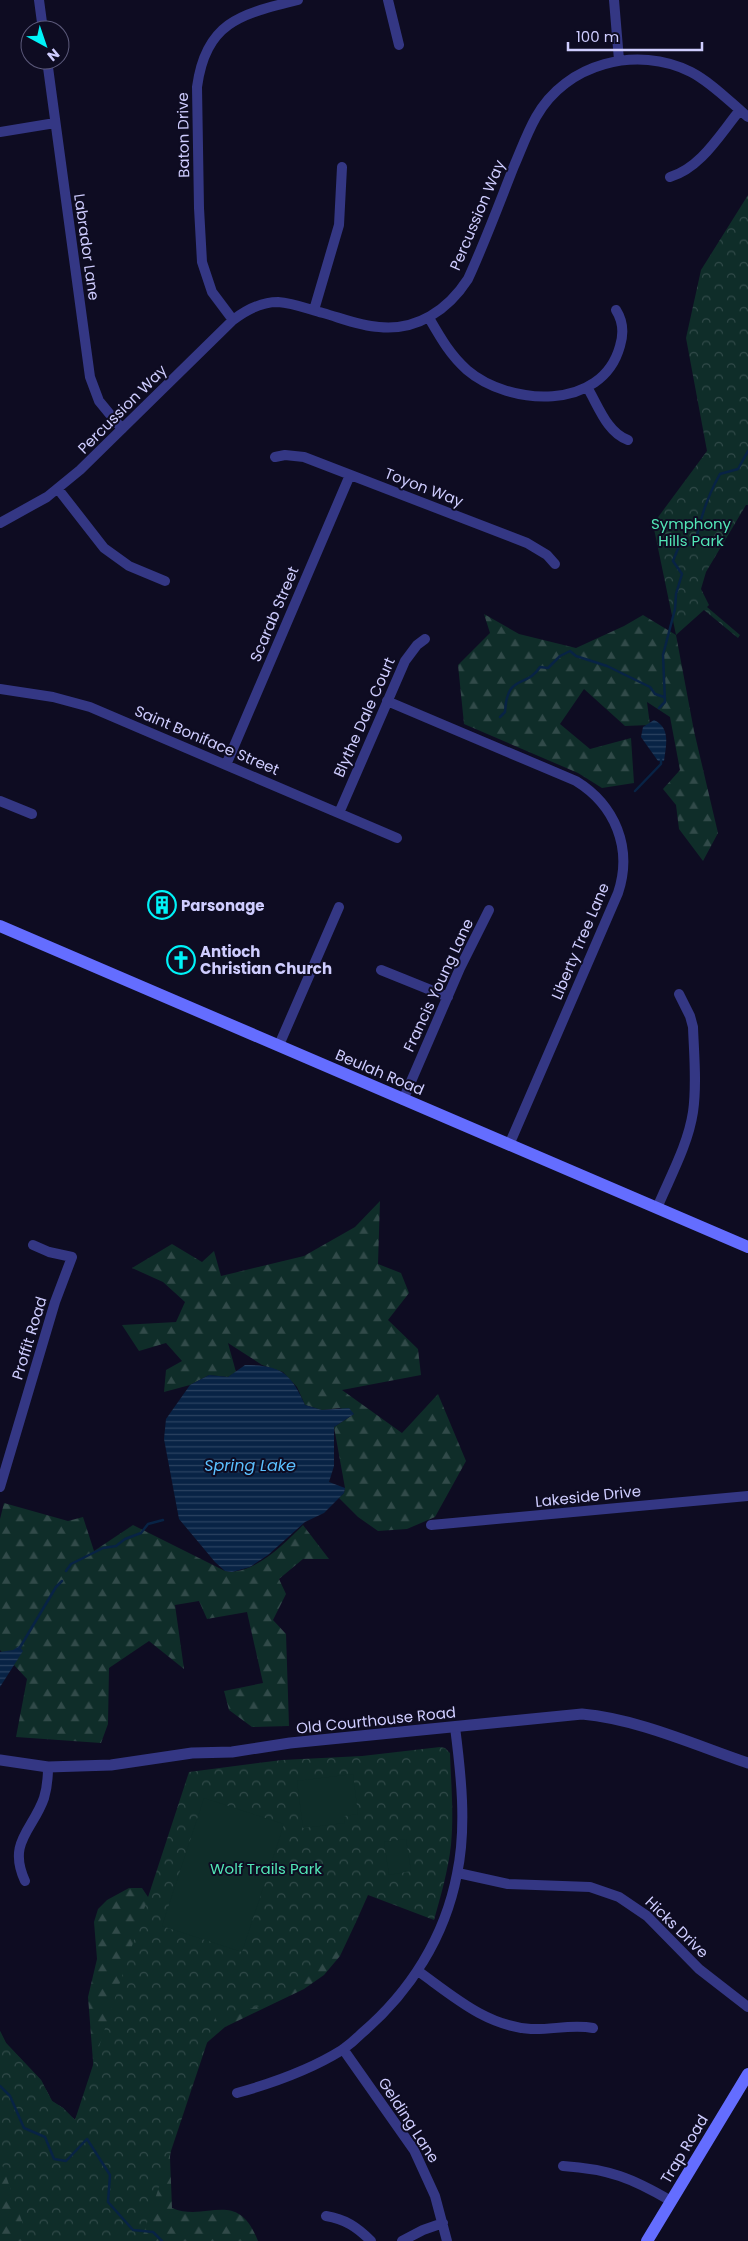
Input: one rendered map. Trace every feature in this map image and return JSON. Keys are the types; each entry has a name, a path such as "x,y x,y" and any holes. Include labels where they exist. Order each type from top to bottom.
{"main road":[{"name":"Beulah Road","path":"0,926 748,1247"},
{"name":"Trap Road","path":"647,2241 748,2074"}],"street":[{"path":"39,0 42,20"},
{"name":"Baton Drive","path":"233,320 212,292 202,262 197,87 199,72 210,45 227,26 250,12 297,0"},
{"path":"388,0 399,45"},
{"path":"614,0 619,60"},
{"name":"Percussion Way","path":"0,523 28,509 58,489 233,320 252,308 265,303 289,303 380,328 407,326 429,318 452,301 468,279 527,134 545,103 569,81 582,73 596,66 619,60 648,60 678,66 706,81 744,114"},
{"name":"Labrador Lane","path":"48,70 90,377 100,402 122,429"},
{"path":"670,177 681,174 696,163 744,114"},
{"path":"0,132 55,124"},
{"path":"314,310 339,224 342,166"},
{"path":"429,318 455,358 474,375 494,387 524,396 540,397 571,392 588,386 605,373 618,352 623,330 616,310"},
{"path":"588,386 610,428 616,434 628,440"},
{"name":"Toyon Way","path":"275,457 294,455 304,457 528,543 546,555 555,564"},
{"name":"Scarab Street","path":"226,765 350,475"},
{"path":"58,489 104,548 130,566 166,581"},
{"name":"Blythe Dale Court","path":"339,813 409,653 425,639"},
{"name":"Saint Boniface Street","path":"0,689 76,702 397,838"},
{"name":"Liberty Tree Lane","path":"387,701 576,781 598,798 608,809 620,834 624,862 618,893 509,1145"},
{"path":"0,800 32,814"},
{"path":"279,1045 339,907"},
{"name":"Francis Young Lane","path":"403,1100 489,910"},
{"path":"381,970 448,997"},
{"path":"657,1208 682,1150 690,1126 694,1101 693,1027 690,1016 679,994"},
{"name":"Proffit Road","path":"0,1487 55,1302 72,1257 49,1252 33,1245"},
{"name":"Lakeside Drive","path":"431,1525 748,1496"},
{"name":"Old Courthouse Road","path":"0,1760 48,1767 111,1765 192,1753 232,1752 557,1715 582,1714 628,1722 748,1763"},
{"path":"237,2093 264,2086 316,2065 343,2049 397,2000 418,1971 446,1916 458,1873 461,1827 460,1773 455,1727"},
{"path":"25,1881 18,1862 18,1852 28,1826 44,1799 48,1767"},
{"name":"Hicks Drive","path":"458,1873 508,1884 590,1888 619,1897 647,1916 706,1976 748,2007"},
{"path":"418,1971 472,2009 502,2024 533,2029 567,2026 593,2028"},
{"name":"Gelding Lane","path":"343,2049 414,2150 435,2196 447,2241"},
{"path":"563,2166 614,2173 645,2186 671,2202"},
{"path":"326,2216 347,2222 356,2227 371,2241"},
{"path":"402,2241 423,2230 443,2223"}],"green space":[{"name":"Symphony Hills Park","path":"748,195 748,505 746,505 706,572 701,589 709,605 707,607 740,635 738,638 704,610 676,635 653,524 707,451 686,338 701,270"},
{"path":"484,614 519,634 576,648 643,615 676,635 694,731 718,833 703,861 679,829 676,805 663,789 680,770 670,717 647,702 650,725 625,726 584,689 560,724 590,749 631,738 634,783 602,788 578,773 464,724 458,665 490,633"},
{"path":"380,1201 378,1264 401,1273 409,1293 388,1320 418,1349 421,1375 342,1390 402,1433 438,1394 466,1461 435,1517 407,1529 378,1531 358,1517 339,1498 344,1493 345,1488 334,1427 354,1414 340,1408 322,1410 305,1405 297,1387 283,1372 262,1365 228,1343 236,1372 228,1377 209,1375 190,1385 164,1392 166,1370 182,1361 166,1343 139,1351 122,1325 176,1322 185,1302 163,1282 132,1268 172,1244 202,1262 214,1251 221,1276 304,1256 355,1227"},
{"path":"4,1503 68,1521 83,1517 94,1551 133,1525 225,1571 246,1569 257,1564 287,1541 303,1525 329,1559 303,1559 279,1579 286,1594 273,1620 286,1634 289,1726 252,1727 229,1710 224,1691 263,1683 247,1612 207,1619 199,1601 175,1605 184,1669 149,1641 109,1668 108,1724 101,1743 16,1737 27,1679 0,1650 0,1519"},
{"name":"Wolf Trails Park","path":"445,1748 450,1753 452,1833 450,1855 434,1920 368,1895 356,1922 337,1948 315,1971 289,1990 263,2005 233,2014 218,2010 141,2241 29,2241 0,2159 0,2031 6,2043 41,2080 52,2101 63,2108 75,2120 189,1772 282,1760 362,1756"},
{"path":"353,1774 358,1814 344,1816 345,1823 303,1828 297,1781"},
{"path":"204,1798 284,1824 242,1952 162,1926"},
{"path":"406,1839 411,1871 389,1875 384,1842"},
{"path":"129,1888 142,1888 156,1909 346,1897 356,1922 340,1956 324,1975 304,1989 225,2027 188,2059 176,2094 170,2157 172,2208 185,2212 231,2211 241,2215 250,2225 258,2241 0,2241 0,2031 6,2043 41,2080 52,2101 63,2108 75,2120 94,2074 88,1997 97,1959 94,1922 98,1909 107,1900"}],"water":[{"path":"654,720 659,723 665,732 664,761 658,761 641,737 643,727"},
{"name":"Spring Lake","path":"245,1365 268,1367 283,1373 295,1385 305,1405 322,1410 349,1408 354,1414 334,1427 334,1466 329,1482 345,1488 344,1493 324,1513 305,1522 268,1555 250,1567 232,1572 225,1571 215,1562 179,1519 164,1439 166,1419 190,1385 209,1375 228,1377"},
{"path":"19,1646 23,1651 0,1687 0,1652 13,1650"}],"waterway":[{"path":"659,708 665,702 663,655 682,574 673,561 679,546 695,544 704,508 720,474 738,469 748,451"},
{"path":"500,717 505,712 509,692 513,686 535,674 540,667 548,668 560,656 570,651 576,656 607,666 650,687 655,694 664,697"},
{"path":"635,791 661,764 661,758"},
{"path":"66,1571 71,1564 103,1548 116,1546 125,1539 141,1533 148,1524 163,1520"},
{"path":"19,1649 56,1587 62,1581"},
{"path":"0,2086 10,2096 24,2128 45,2137 54,2159 66,2161 87,2139 110,2175 108,2202 133,2230 153,2232 162,2241"}],"place":[{"name":"Parsonage","path":"162,905"},
{"name":"Antioch Christian Church","path":"181,960"}]}
